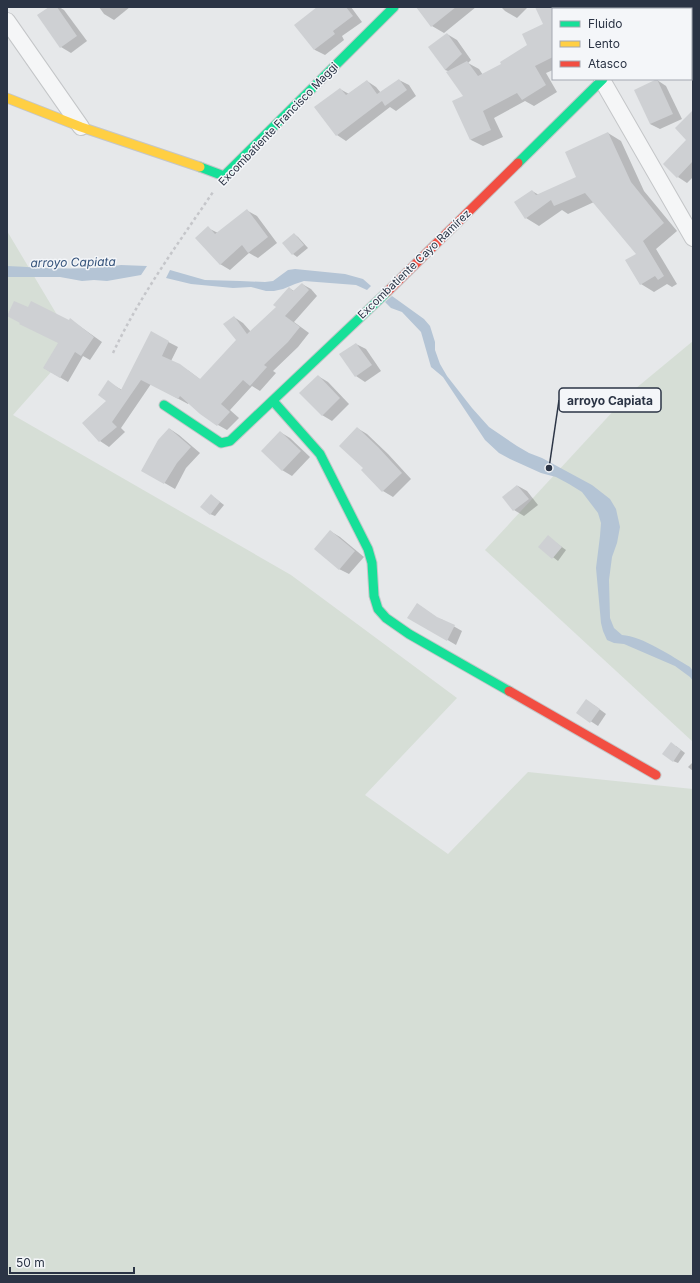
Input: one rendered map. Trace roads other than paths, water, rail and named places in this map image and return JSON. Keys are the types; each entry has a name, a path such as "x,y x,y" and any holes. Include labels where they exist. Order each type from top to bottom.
{"street":[{"name":"Excombatiente Francisco Maggi","path":"81,126 224,176 378,13 394,7"},
{"path":"7,21 81,126"},
{"path":"602,80 693,238"},
{"name":"Excombatiente Cayo Ramírez","path":"164,406 221,443 230,441 375,304 602,80"},
{"path":"7,98 81,126"},
{"path":"273,401 320,454 368,549 372,563 374,596 378,609 386,618 409,634 656,775"}],"water":[{"path":"121,265 147,266 141,275 107,281 82,281 60,277 7,277 7,266 92,268"},
{"path":"295,269 345,274 363,279 371,286 367,290 356,285 304,281 283,289 266,291 251,287 233,288 191,284 166,278 170,270 205,280 265,282 273,281 288,270"},
{"path":"392,296 424,319 430,326 435,342 435,350 440,364 447,376 489,427 529,453 542,458 592,485 610,499 616,509 620,527 617,543 612,557 609,580 610,618 614,628 622,635 630,636 648,643 690,667 693,671 693,681 675,666 624,644 614,643 607,640 601,623 596,568 601,523 598,513 582,492 556,477 541,473 510,459 499,453 485,440 443,377 431,367 421,332 402,312 391,308 385,302"}],"place":[{"name":"arroyo Capiata","path":"549,468"}]}
